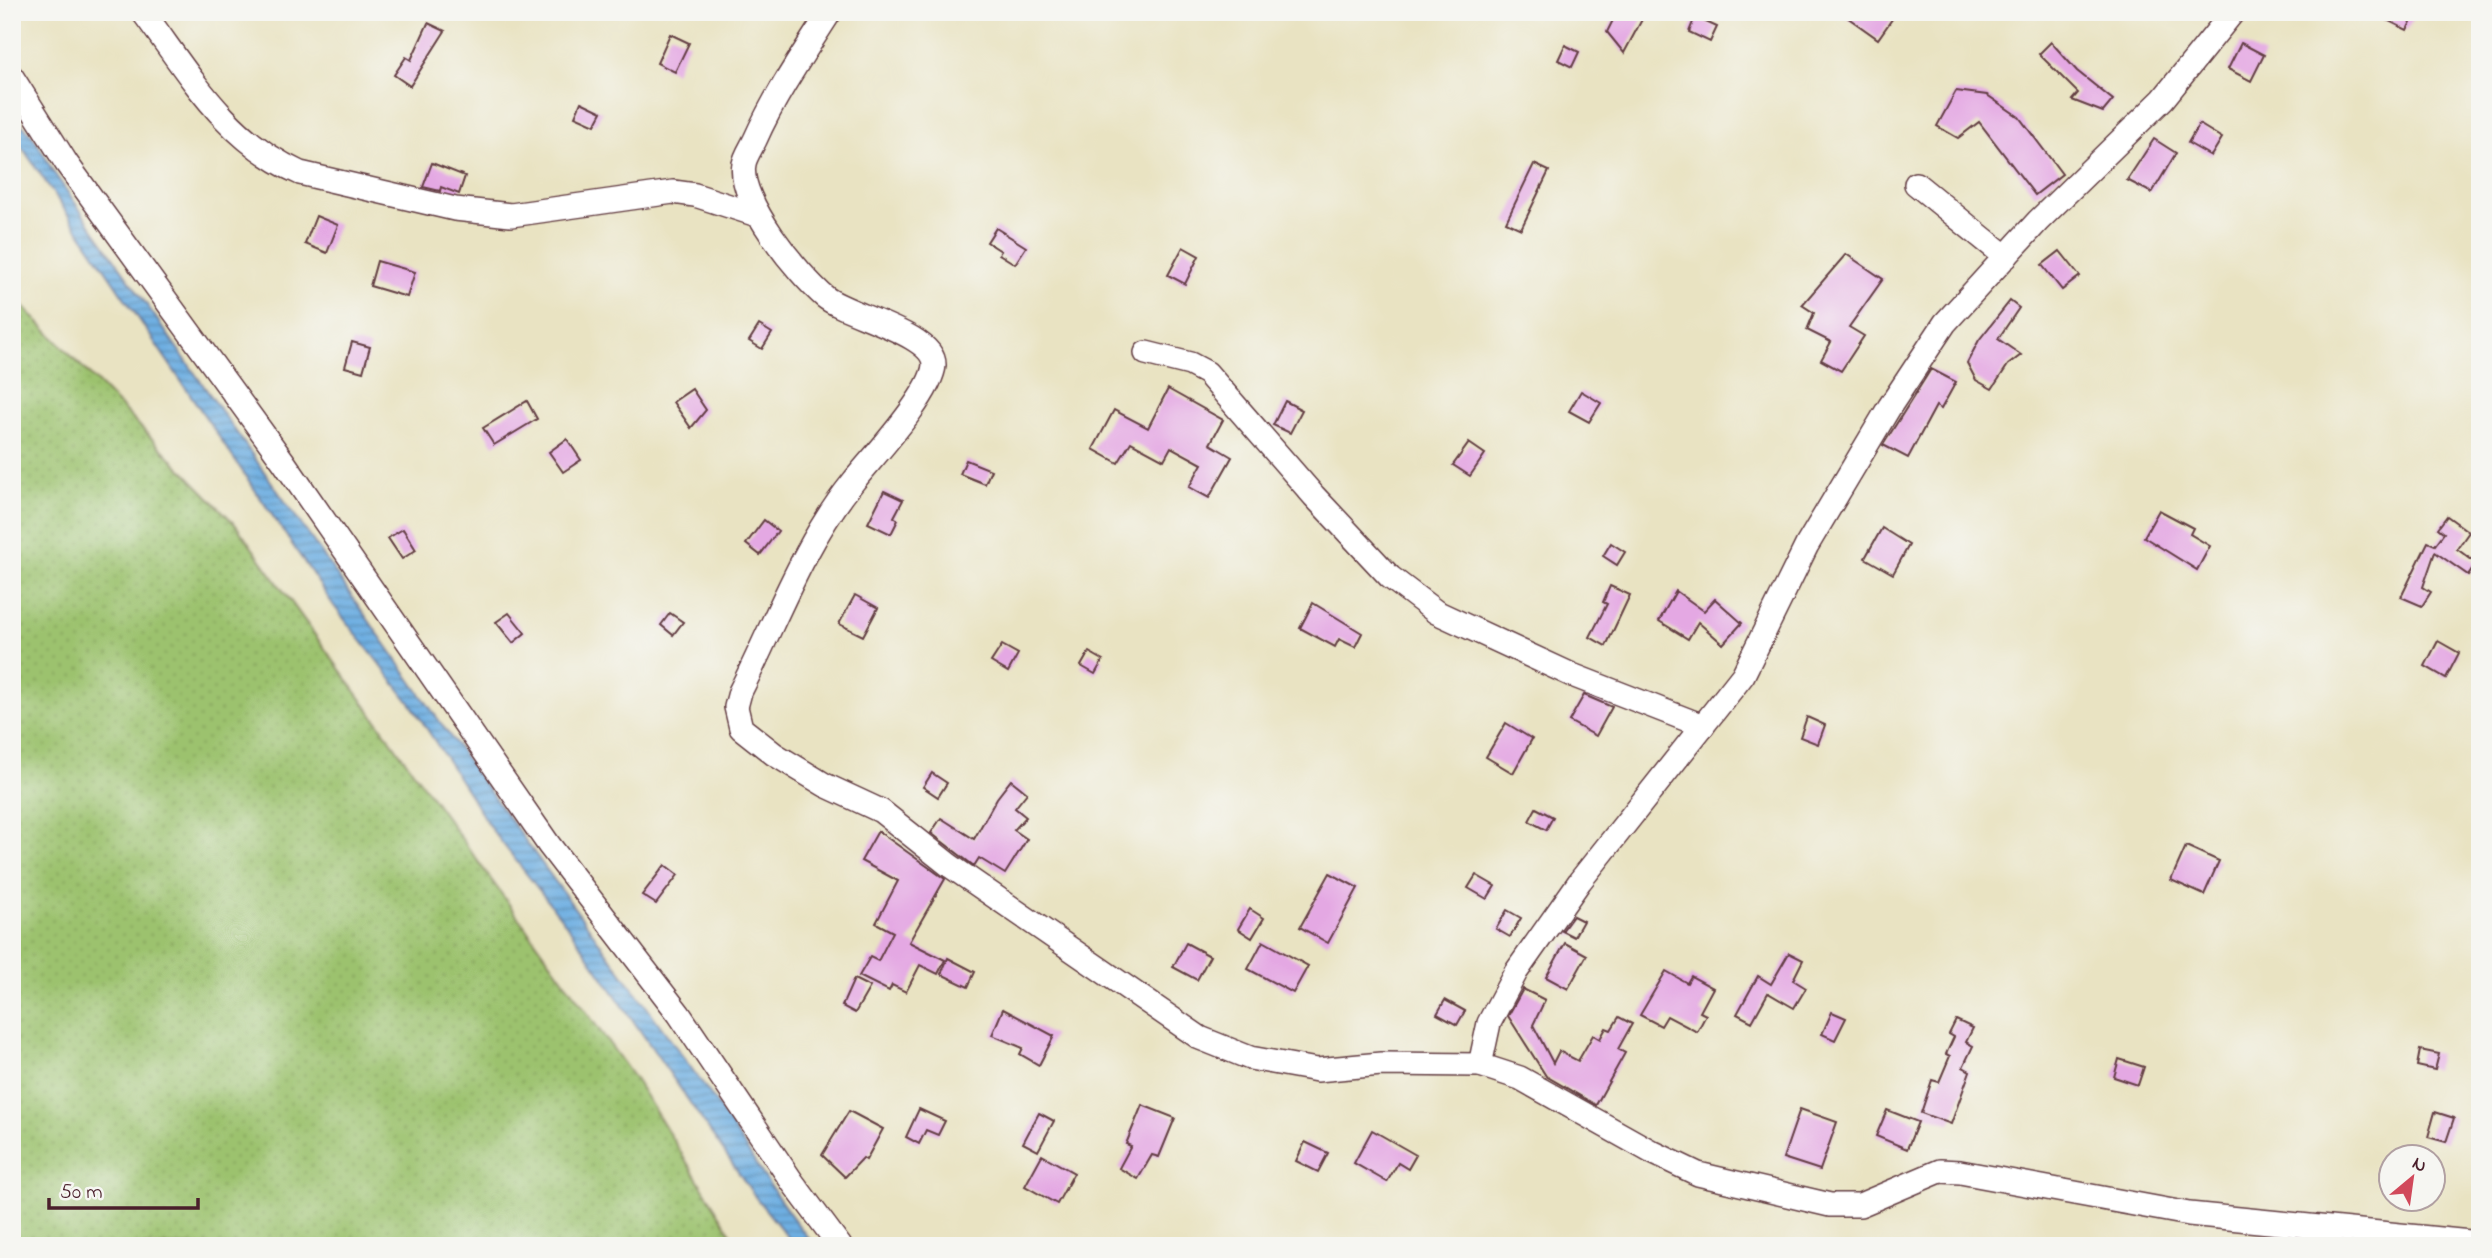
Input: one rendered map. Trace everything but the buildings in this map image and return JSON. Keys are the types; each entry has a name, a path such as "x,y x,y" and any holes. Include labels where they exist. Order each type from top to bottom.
{"street":[{"path":"143,12 242,139 281,165 300,173 428,204 511,215 673,192 695,195 757,215"},
{"path":"830,12 769,108 743,166 757,215 788,256 826,298 853,314 905,333 930,352 934,365 919,398 850,486 808,550 740,692 736,707 741,728 774,754 825,785 881,811 949,865 1200,1038 1250,1058 1317,1070 1381,1064 1480,1065 1520,1077 1652,1152 1698,1174 1830,1205 1860,1205 1940,1171 1960,1172 2189,1214 2480,1243"},
{"path":"1480,1065 1489,1023 1516,972 1580,881 1743,675 1807,545 1890,405 1945,323 2006,257 2163,100 2233,12"},
{"path":"12,78 68,164 283,461 549,845 679,1013 793,1183 841,1246"},
{"path":"1916,184 2006,257"},
{"path":"1146,353 1190,365 1207,373 1390,577 1436,612 1572,675 1703,726"}],"green space":[{"path":"12,295 235,524 637,1082 739,1246 12,1246"}],"water":[{"path":"12,118 36,141 52,170 476,773 708,1091 773,1189 815,1246 795,1246 756,1198 569,928 492,830 411,704 334,606 24,150 12,140"}]}
